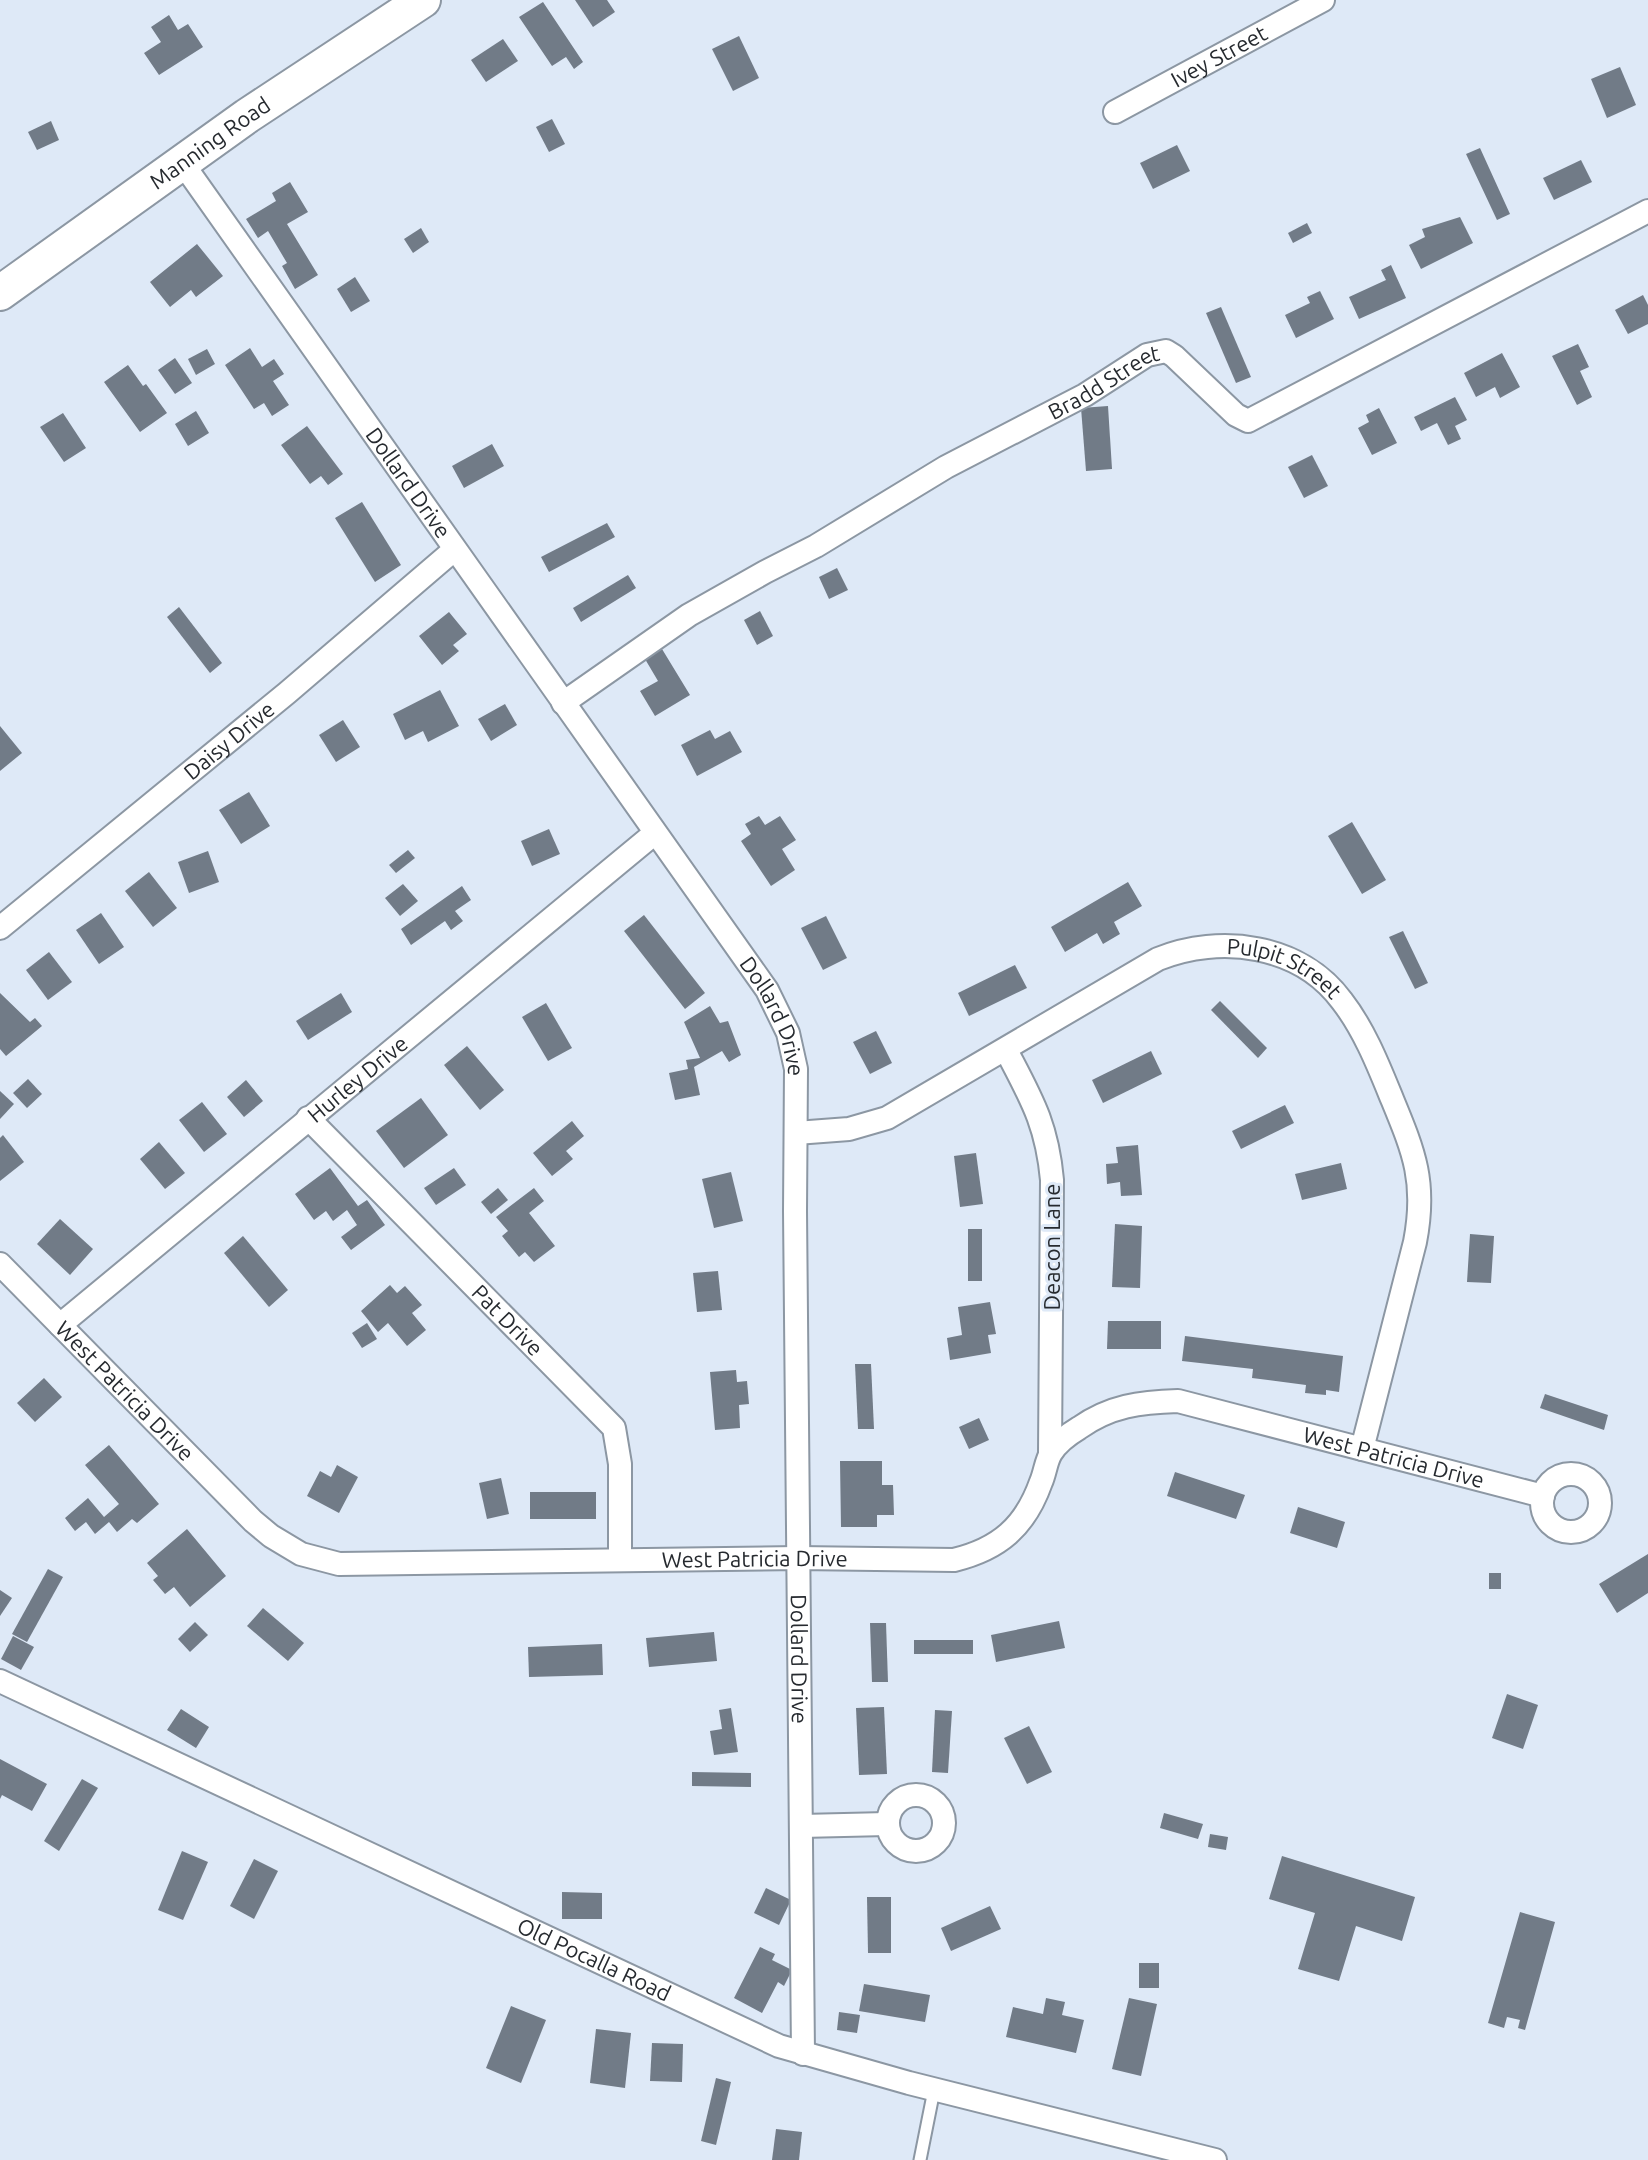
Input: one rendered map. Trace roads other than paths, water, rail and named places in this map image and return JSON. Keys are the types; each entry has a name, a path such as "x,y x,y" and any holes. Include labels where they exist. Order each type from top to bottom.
{"main road":[{"name":"Manning Road","path":"0,293 181,161 423,0"}],"street":[{"name":"Ivey Street","path":"1115,112 1323,0"},
{"name":"Dollard Drive","path":"181,161 767,990 788,1033 796,1069 803,2054"},
{"name":"Bradd Street","path":"563,703 689,615 816,546 946,467 1085,395 1147,355 1166,351 1174,356 1236,415 1248,421 1648,211"},
{"name":"Daisy Drive","path":"0,928 287,693 454,550"},
{"name":"Hurley Drive","path":"60,1325 655,833"},
{"name":"Pulpit Street","path":"796,1133 859,1127 887,1118 1158,959 1198,946 1251,947 1279,955 1321,980 1341,999 1357,1023 1414,1153 1420,1184 1415,1242 1362,1449"},
{"name":"Deacon Lane","path":"1006,1050 1041,1119 1049,1146 1052,1180 1050,1453"},
{"name":"Pat Drive","path":"308,1118 614,1428 620,1464 620,1560"},
{"name":"West Patricia Drive","path":"0,1264 253,1521 301,1554 325,1562 370,1565 798,1558 954,1560 978,1555 998,1544 1016,1528 1041,1484 1050,1453 1070,1434 1107,1411 1139,1402 1178,1401 1543,1496"},
{"name":"Old Pocalla Road","path":"0,1681 761,2038 803,2054 934,2090 1215,2160"},
{"path":"801,1826 887,1824"}],"lane":[{"path":"920,2160 934,2090"}]}
